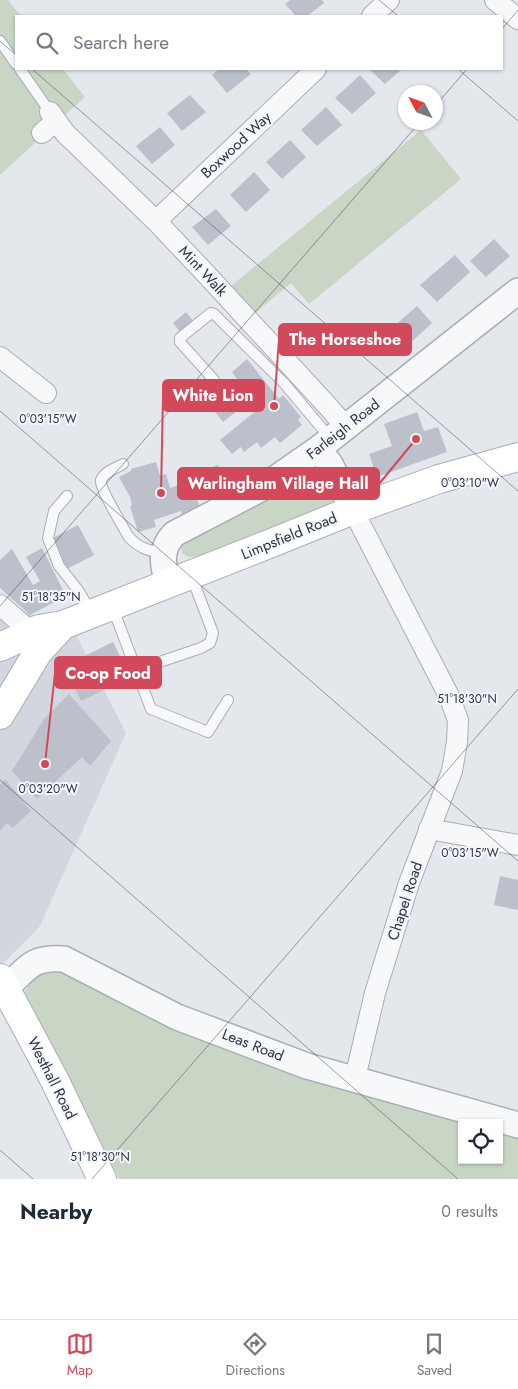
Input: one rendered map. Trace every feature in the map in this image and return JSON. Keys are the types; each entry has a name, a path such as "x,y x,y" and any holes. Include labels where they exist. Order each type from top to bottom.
{"main road":[{"name":"Limpsfield Road","path":"0,647 32,632 63,624 353,510 439,479 518,457"},
{"name":"Limpsfield Road","path":"0,715 38,652 63,624"},
{"path":"0,647 14,658 20,668 22,677"},
{"name":"Westhall Road","path":"3,983 102,1179"}],"street":[{"path":"373,15 390,0"},
{"path":"495,0 518,19"},
{"name":"Boxwood Way","path":"156,221 315,70"},
{"name":"Mint Walk","path":"49,122 65,133 156,221 324,402 332,438"},
{"name":"Farleigh Road","path":"162,554 174,534 267,485 332,438 518,291"},
{"path":"0,357 46,393"},
{"path":"332,438 330,464 353,510"},
{"name":"Chapel Road","path":"353,510 449,696 458,720 457,742 452,771 409,883 375,993 354,1078"},
{"path":"162,554 164,571 179,578"},
{"path":"0,605 32,632"},
{"path":"429,829 518,845"},
{"name":"Leas Road","path":"3,983 34,962 46,958 64,958 177,1017 307,1066 518,1125"}],"lane":[{"path":"0,41 15,63"},
{"path":"21,70 49,122"},
{"path":"214,380 180,342 180,338 211,313 284,383 332,438"},
{"path":"123,464 106,474 101,481 101,485 133,542 144,549 162,554"},
{"path":"67,496 54,511 48,538 59,566 78,590 101,609 136,670 150,709 208,732 228,700"},
{"path":"136,670 210,644 213,633 179,578"}],"shaded area":[{"path":"0,605 47,619 70,623 126,733 40,926 0,967"}],"green space":[{"path":"0,0 8,0 20,15 15,15 15,70 64,70 85,97 0,175"},
{"path":"421,130 461,179 309,304 291,283 254,314 231,286"},
{"path":"316,463 337,497 335,503 200,556 189,557 182,553 181,545 196,528 235,518 276,495 299,479 310,466"},
{"path":"55,967 458,1119 458,1164 503,1164 503,1132 518,1137 518,1179 119,1179 67,1073 22,995 41,970"}],"building":[{"path":"290,0 322,0 324,3 308,15 295,15 285,4"},
{"path":"218,70 247,70 251,74 227,93 212,75"},
{"path":"370,70 401,70 385,84"},
{"path":"360,75 376,93 352,114 335,98"},
{"path":"190,95 206,112 182,131 167,113"},
{"path":"326,107 342,125 317,146 301,130"},
{"path":"160,127 175,145 152,164 136,146"},
{"path":"290,140 306,157 282,179 266,162"},
{"path":"254,172 270,190 246,212 230,195"},
{"path":"216,209 231,226 208,245 192,227"},
{"path":"494,239 510,256 486,277 470,261"},
{"path":"455,255 470,272 437,302 420,285"},
{"path":"417,306 432,323 408,345 392,328"},
{"path":"186,312 193,321 180,332 173,323"},
{"path":"247,359 279,399 283,395 301,417 298,420 302,425 280,443 275,437 261,448 257,442 244,452 241,447 232,454 220,440 258,409 251,400 223,422 208,403 237,379 232,372"},
{"path":"417,412 424,431 438,427 447,452 377,477 369,454 392,446 384,424"},
{"path":"156,462 160,476 166,474 170,488 181,484 179,479 190,476 200,509 182,515 181,511 154,520 156,527 138,532 130,506 132,505 130,497 119,477 131,471 131,469"},
{"path":"218,465 228,493 212,499 202,471"},
{"path":"78,525 94,555 67,569 51,539"},
{"path":"42,548 66,596 30,615 0,588 0,560 12,549 33,585 40,581 26,557"},
{"path":"113,642 130,677 81,701 64,666"},
{"path":"69,694 111,741 90,766 82,757 37,799 12,771 44,719"},
{"path":"5,779 31,811 13,828 7,823 0,831 0,785"},
{"path":"500,876 518,880 518,910 494,905"}],"place":[{"name":"The Horseshoe","path":"274,406"},
{"name":"Warlingham Village Hall","path":"416,439"},
{"name":"White Lion","path":"161,493"},
{"name":"Co-op Food","path":"45,764"}]}
